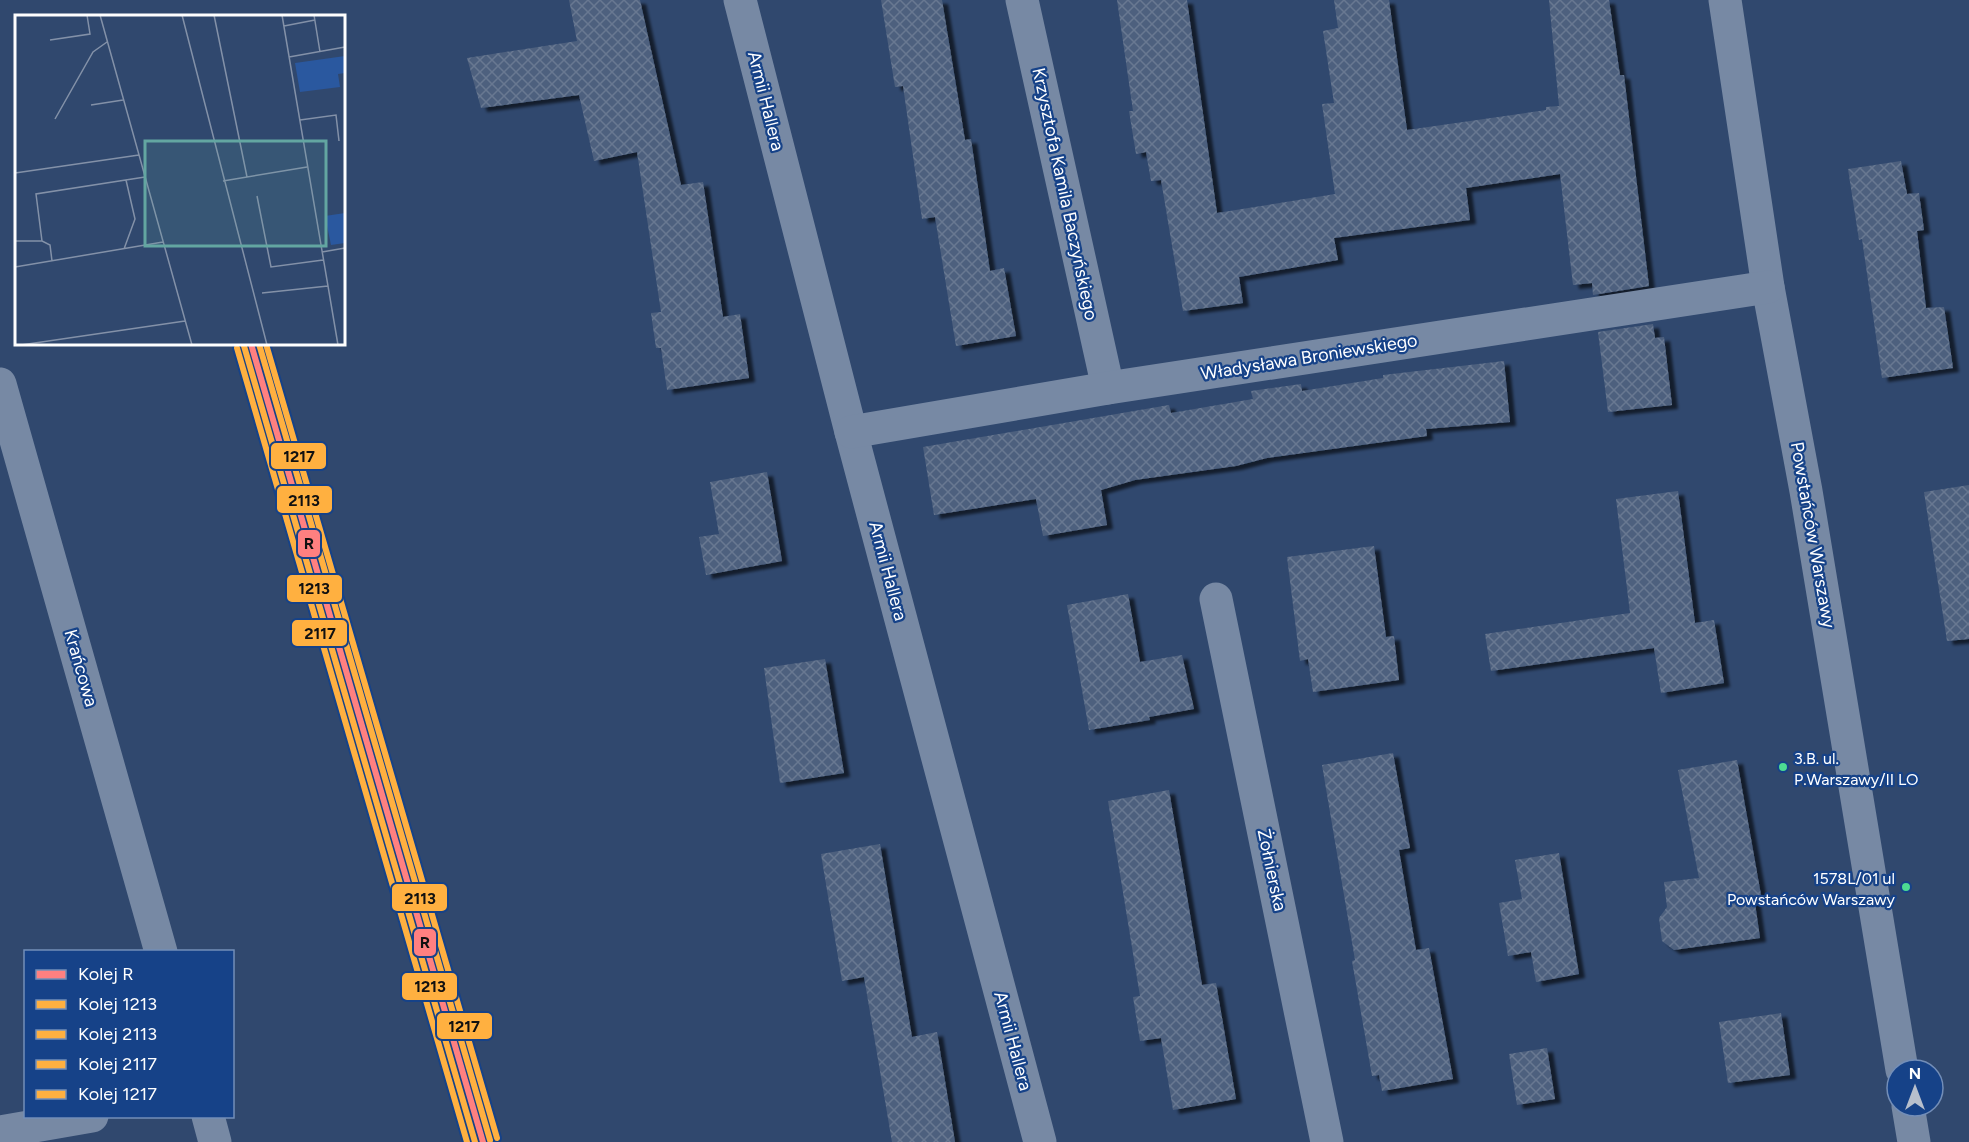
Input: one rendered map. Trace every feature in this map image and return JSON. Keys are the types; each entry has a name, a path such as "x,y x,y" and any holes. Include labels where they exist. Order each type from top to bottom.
{"street":[{"name":"Armii Hallera","path":"740,0 851,432 1040,1142"},
{"name":"Krzysztofa Kamila Baczyńskiego","path":"1022,0 1108,388"},
{"name":"Powstańców Warszawy","path":"1725,0 1768,287 1806,491 1900,1058"},
{"name":"Władysława Broniewskiego","path":"851,432 1108,388 1768,287"},
{"name":"Krańcowa","path":"1,389 161,950"},
{"name":"Żołnierska","path":"1216,599 1328,1142"},
{"path":"0,1132 80,1118"},
{"path":"209,1118 215,1142"},
{"path":"1910,1118 1914,1142"}],"building":[{"path":"569,0 640,0 681,185 703,182 723,317 740,314 749,378 667,390 661,348 656,348 651,313 661,312 637,152 594,161 579,95 481,108 467,58 577,41"},
{"path":"881,0 942,0 965,140 971,139 990,271 1004,268 1016,336 956,346 935,217 922,219 903,86 895,87"},
{"path":"1117,0 1187,0 1217,213 1335,194 1322,104 1334,103 1323,31 1338,28 1334,0 1389,0 1407,130 1546,110 1546,107 1559,106 1549,0 1609,0 1620,75 1624,75 1649,286 1593,295 1592,283 1573,285 1560,174 1466,188 1470,220 1334,238 1338,260 1239,277 1243,303 1183,311 1161,180 1151,181 1146,152 1136,154 1129,111 1133,111"},
{"path":"1901,161 1907,194 1919,193 1924,230 1917,231 1926,308 1944,307 1953,368 1882,378 1862,239 1859,240 1848,169"},
{"path":"1653,324 1655,338 1664,337 1672,405 1608,412 1598,332"},
{"path":"1504,361 1510,422 1426,429 1427,436 1267,458 1236,466 1135,480 1101,490 1107,525 1043,536 1036,499 934,515 923,447 1169,405 1171,413 1253,399 1251,391 1301,384 1302,391 1383,378 1383,375"},
{"path":"767,472 782,561 706,575 699,537 719,534 710,482"},
{"path":"1969,485 1969,639 1947,641 1924,492"},
{"path":"1678,491 1695,623 1714,620 1724,683 1661,693 1654,648 1491,671 1485,634 1630,613 1616,499"},
{"path":"1374,546 1386,637 1394,636 1399,680 1313,692 1308,659 1300,661 1287,557"},
{"path":"1128,594 1140,662 1182,655 1194,709 1149,717 1150,720 1089,730 1067,605"},
{"path":"825,659 844,773 780,783 764,668"},
{"path":"1393,753 1410,848 1399,850 1416,950 1429,948 1453,1079 1382,1091 1379,1075 1372,1076 1322,765"},
{"path":"1737,760 1761,895 1754,896 1760,938 1674,950 1662,941 1659,918 1667,907 1664,882 1699,878 1678,770"},
{"path":"1169,790 1202,985 1216,983 1236,1099 1173,1110 1161,1038 1140,1041 1133,997 1140,996 1108,801"},
{"path":"880,844 912,1037 937,1032 955,1142 892,1142 864,977 842,981 821,854"},
{"path":"1559,853 1579,974 1536,982 1531,952 1508,956 1499,903 1522,899 1515,860"},
{"path":"1781,1013 1790,1075 1728,1083 1719,1022"},
{"path":"1547,1048 1555,1099 1517,1105 1509,1054"}],"rail line":[{"name":"R","path":"251,345 483,1142"},
{"name":"2113","path":"259,345 490,1140"},
{"name":"1217","path":"266,345 497,1138"},
{"name":"1213","path":"244,346 475,1142"},
{"name":"2117","path":"237,348 467,1142"}],"place":[{"name":"3.B. ul. P.Warszawy/II LO","path":"1783,767"},
{"name":"1578L/01 ul Powstańców Warszawy","path":"1906,887"}]}
